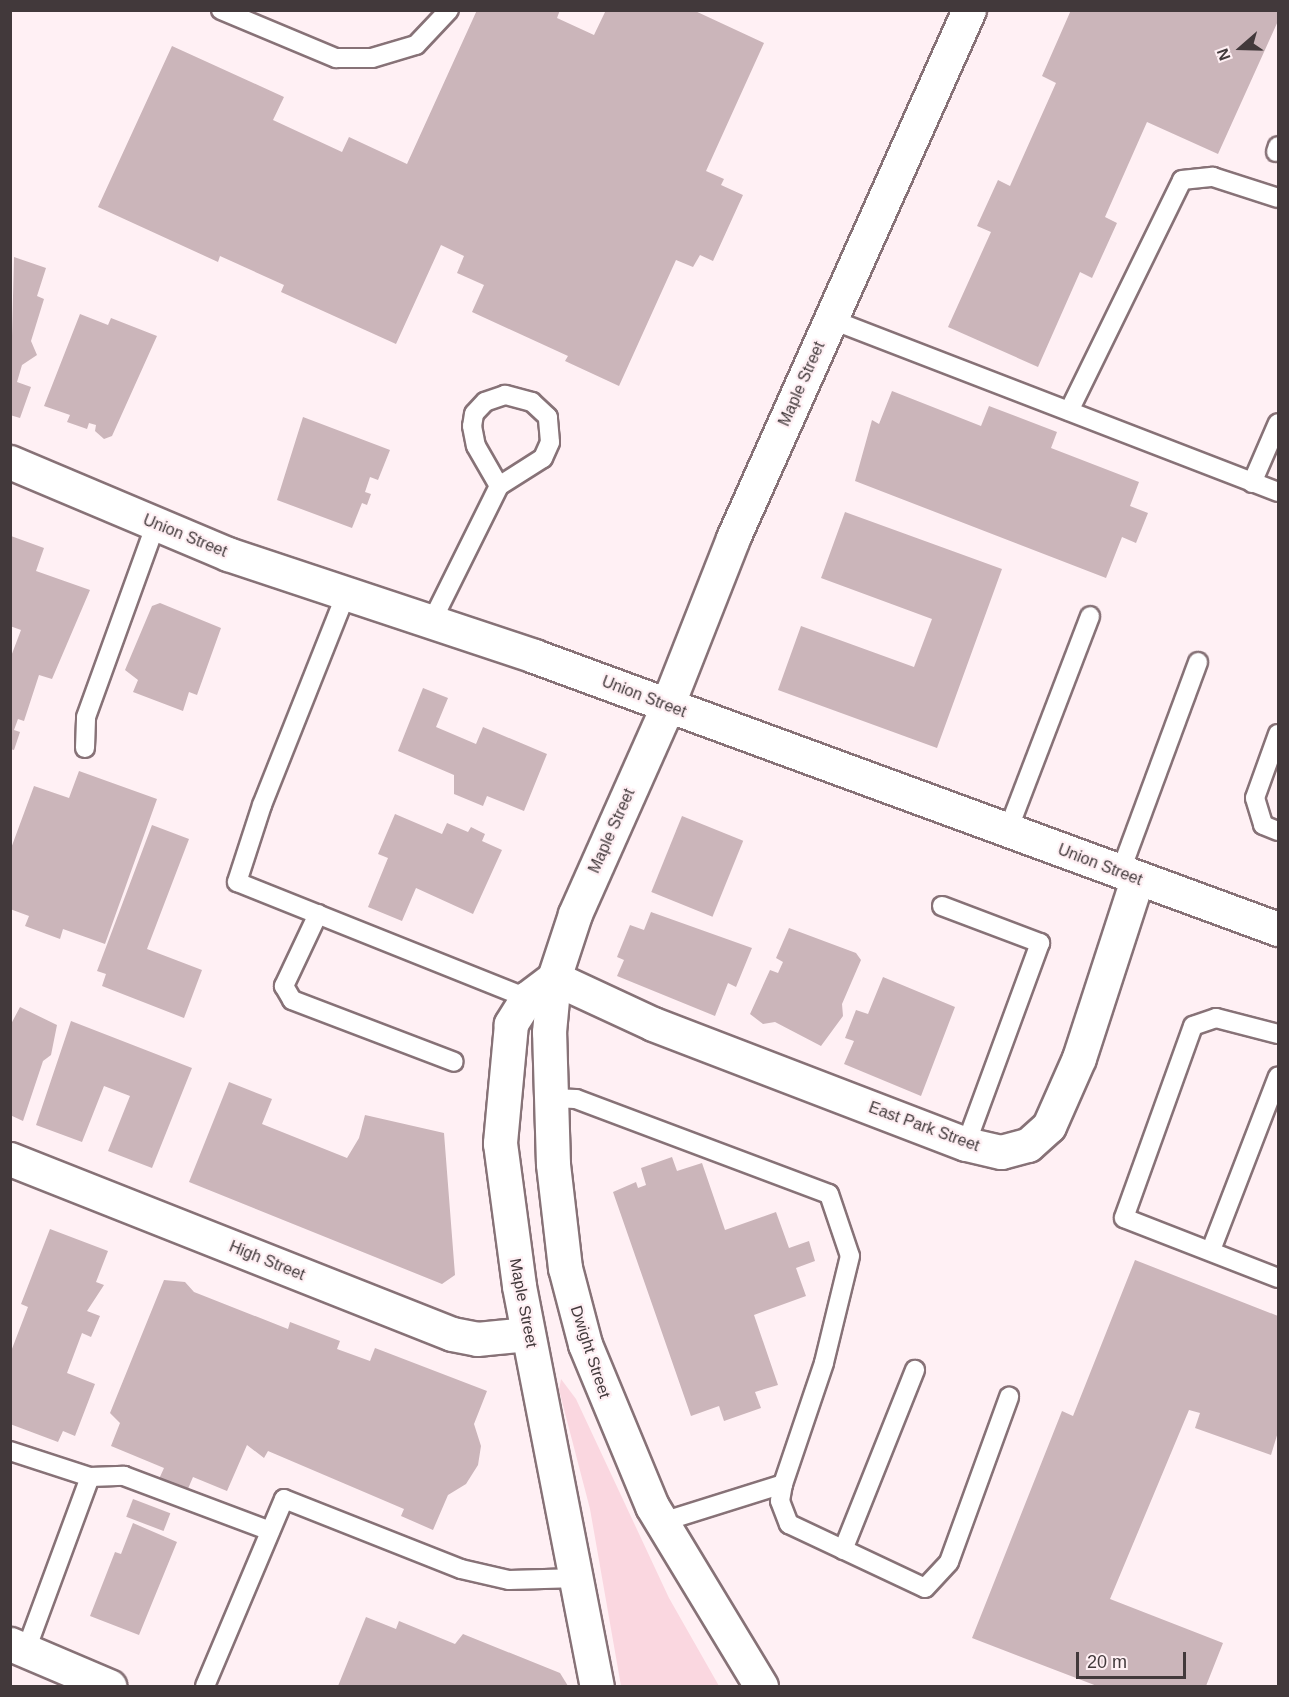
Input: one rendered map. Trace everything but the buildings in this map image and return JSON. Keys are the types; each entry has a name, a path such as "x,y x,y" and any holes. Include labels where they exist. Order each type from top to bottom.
{"street":[{"name":"Maple Street","path":"597,1686 579,1578 528,1334 500,1143 507,1039 527,998 554,978 603,847 667,706 733,538 969,10"},
{"name":"Union Street","path":"10,462 156,524 346,594 432,621 1278,929"},
{"name":"East Park Street","path":"554,978 653,1024 966,1143 1000,1152 1028,1145 1049,1126 1079,1058 1129,876"},
{"name":"Dwight Street","path":"554,978 549,1098 557,1216 574,1306 612,1417 662,1522 761,1686"},
{"name":"High Street","path":"10,1159 452,1334 477,1339 528,1334"},
{"path":"18,1647 109,1686"}],"lane":[{"path":"221,10 336,58 372,58 416,45 448,10"},
{"path":"1069,411 1182,180 1214,177 1278,198"},
{"path":"830,319 1278,492"},
{"path":"432,621 499,486 543,458 550,442 548,417 532,402 505,395 485,402 474,414 472,426 476,446 499,486"},
{"path":"1252,483 1278,423"},
{"path":"85,748 86,717 156,524"},
{"path":"346,594 262,805 237,882 527,998"},
{"path":"1008,830 1089,616"},
{"path":"1129,876 1198,662"},
{"path":"1278,734 1255,798 1263,825 1278,831"},
{"path":"942,906 1040,943 966,1143"},
{"path":"318,914 284,986 292,1000 454,1062"},
{"path":"1278,1034 1216,1018 1193,1026 1124,1218 1278,1278"},
{"path":"1211,1250 1278,1076"},
{"path":"549,1098 576,1099 829,1194 850,1256 824,1363 783,1484 780,1501 789,1524 925,1588 949,1562 1009,1396"},
{"path":"843,1550 915,1370"},
{"path":"10,1451 90,1478 124,1476 270,1531"},
{"path":"18,1647 90,1478"},
{"path":"662,1522 783,1484"},
{"path":"205,1686 284,1499 461,1569 509,1580 579,1578"}],"shaded area":[{"path":"561,1379 576,1399 669,1598 719,1686 621,1686 590,1509 559,1390"}]}
